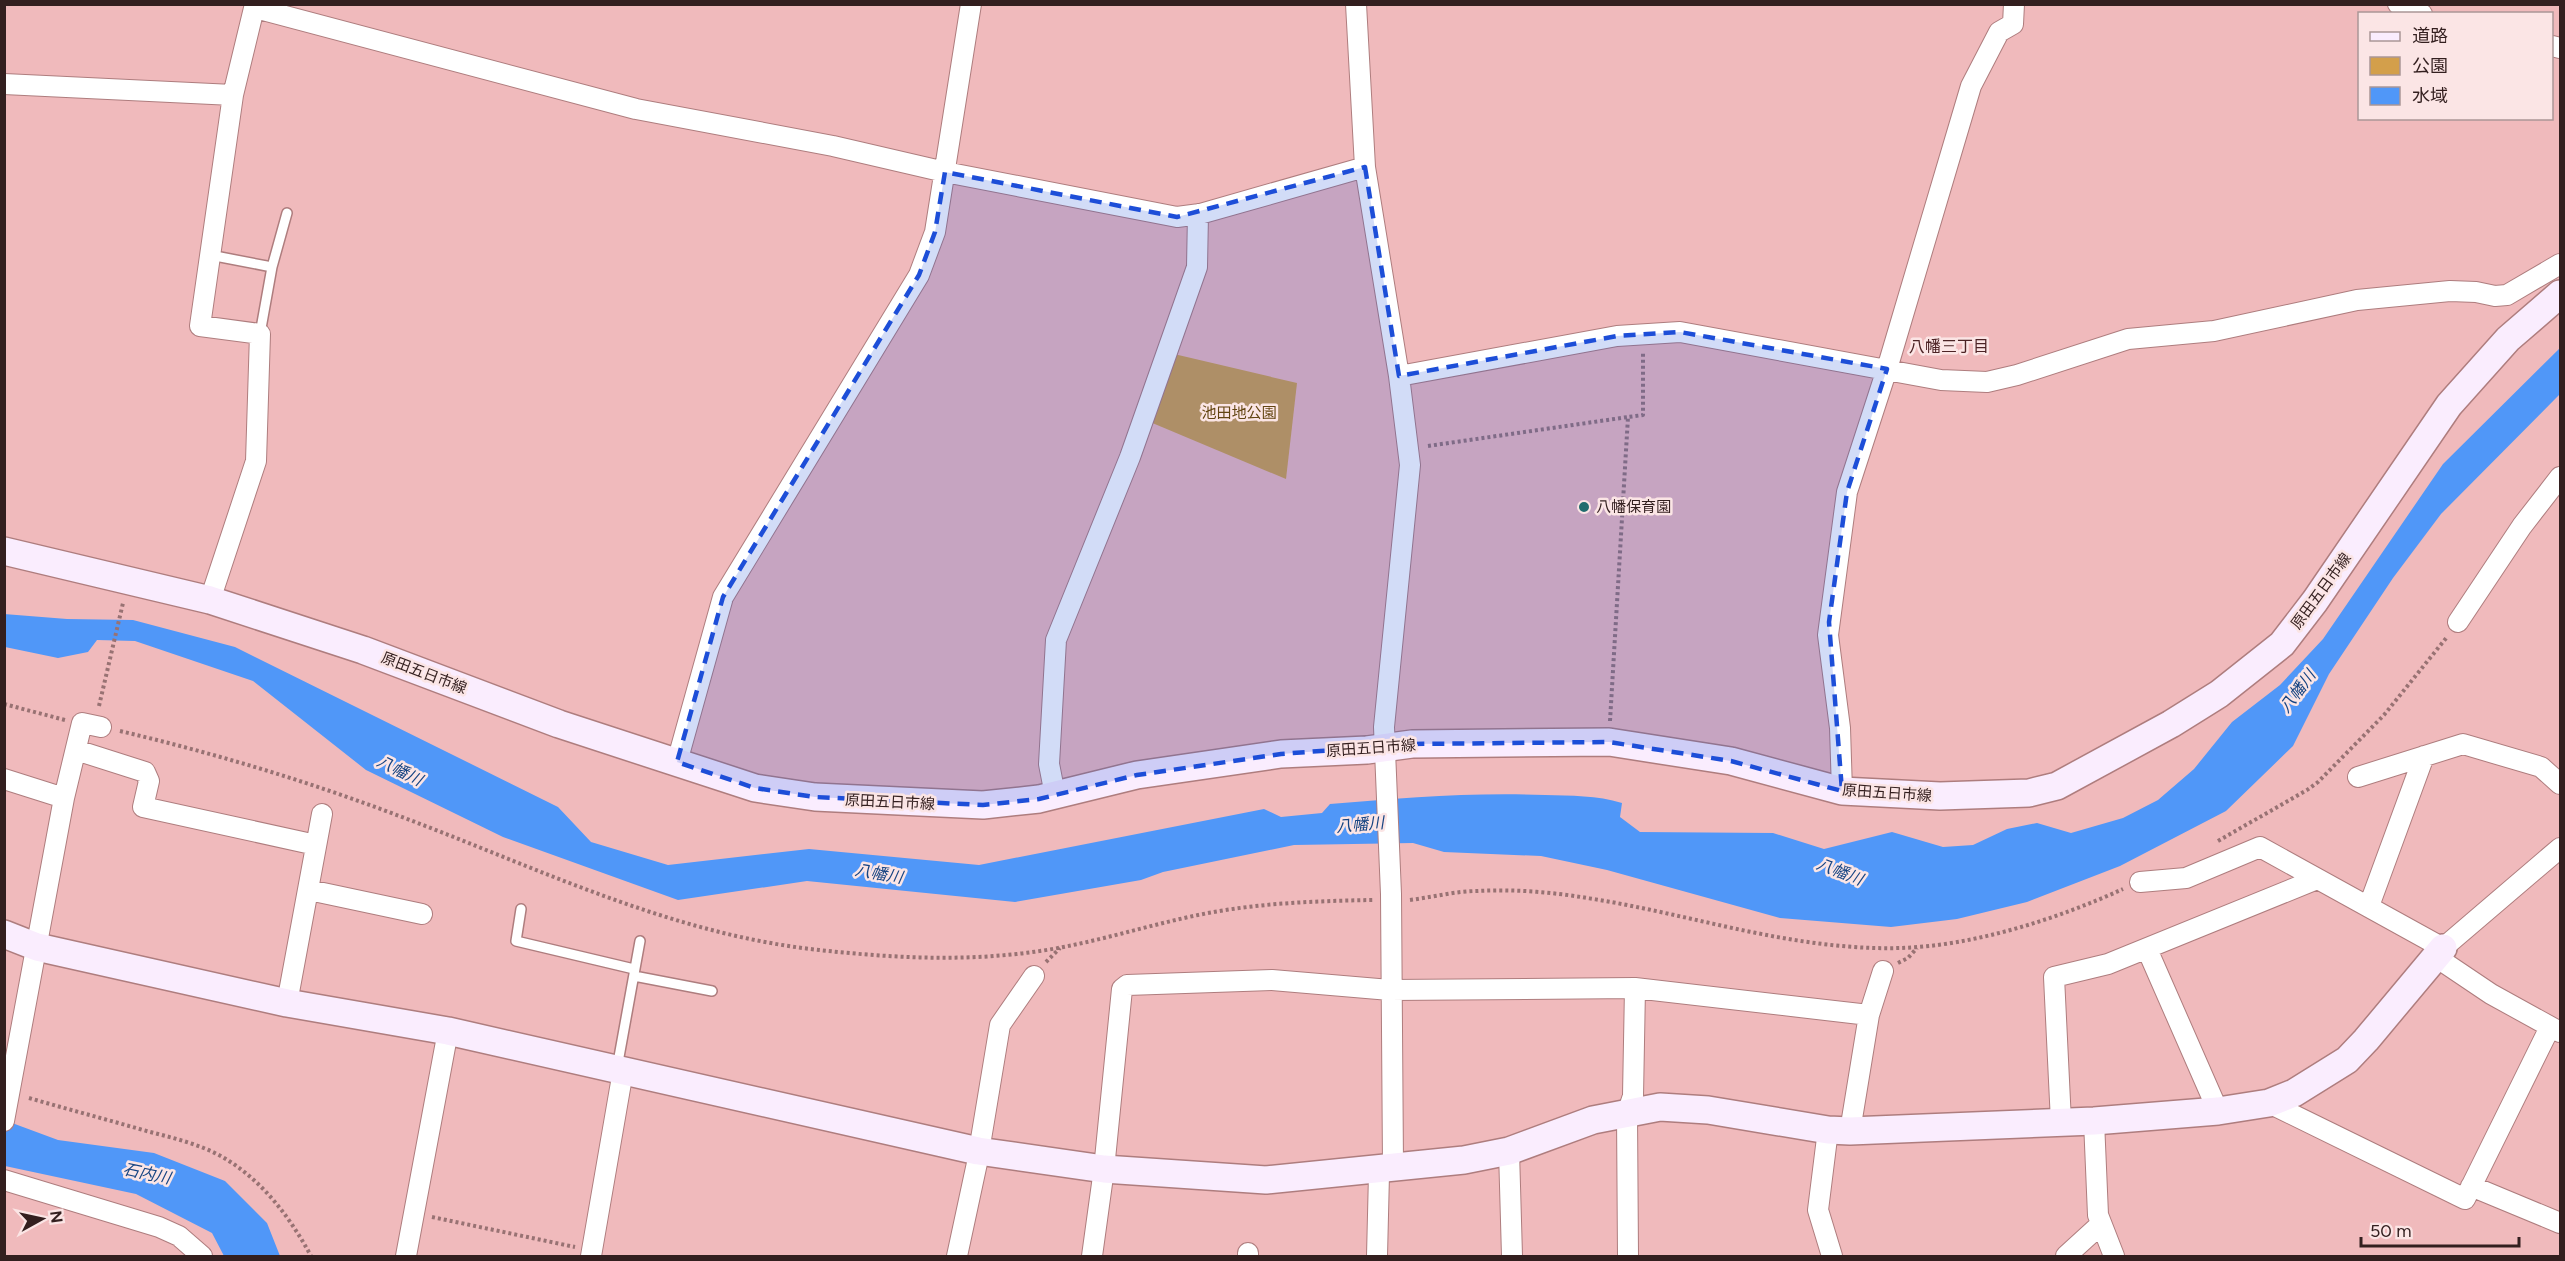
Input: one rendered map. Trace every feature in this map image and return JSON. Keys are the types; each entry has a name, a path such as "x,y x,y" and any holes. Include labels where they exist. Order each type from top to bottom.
{"main road":[{"name":"原田五日市線","path":"4,551 210,600 363,650 559,724 755,788 815,797 983,805 1055,795 1137,775 1270,756 1385,753 1412,744 1609,742 1731,761 1842,791 1940,796 2029,794 2057,786 2219,694 2282,644 2315,601 2449,405 2508,339 2560,294"},
{"path":"4,934 37,947 287,1003 448,1031 978,1151 1104,1169 1266,1180 1394,1165 1464,1160 1509,1150 1593,1120 1660,1107 1708,1110 1839,1131 2094,1121 2217,1111 2269,1103 2294,1093 2347,1060 2439,952"}],"street":[{"path":"677,762 723,597 919,275 935,232 971,4"},
{"path":"1356,4 1365,167 1399,376 1410,465 1384,727 1390,898 1394,1165 1380,1174 1377,1257"},
{"path":"1842,791 1840,728 1829,622 1847,492 1887,369 1971,86 1999,32 2013,24 2014,4"},
{"path":"2398,4 2417,12"},
{"path":"210,600 256,461 260,334 200,326 233,95 255,6 636,109 833,146 945,172 1176,217 1198,214 1365,167"},
{"path":"4,84 233,95"},
{"path":"1055,795 1049,764 1056,640 1130,456 1197,267 1198,214"},
{"path":"1399,376 1617,336 1680,332 1941,380 1987,382 2017,375 2128,339 2214,331 2357,300 2450,291 2476,292 2495,296 2507,295 2560,264"},
{"path":"2458,622 2522,526 2560,477"},
{"path":"8,1108 64,798 76,750 94,719"},
{"path":"2358,777 2463,744 2541,767 2560,784"},
{"path":"76,750 145,772 149,781 143,807 316,845"},
{"path":"2369,906 2424,756"},
{"path":"4,778 64,798"},
{"path":"287,1003 322,814"},
{"path":"2140,882 2187,878 2260,847 2369,906 2439,952 2491,994 2555,1029 2464,1199 2269,1103"},
{"path":"2439,952 2560,848"},
{"path":"2061,1122 2054,976 2108,964 2317,879"},
{"path":"309,890 422,914"},
{"path":"2147,949 2217,1111"},
{"path":"1832,1257 1818,1210 1882,972"},
{"path":"957,1257 1000,1025 1034,976"},
{"path":"1092,1257 1104,1169 1122,989 1127,985 1272,980 1390,990 1635,988 1869,1015"},
{"path":"1628,1257 1627,1114 1633,1096 1635,988"},
{"path":"406,1257 448,1031"},
{"path":"592,1254 620,1070"},
{"path":"2094,1121 2100,1225 2114,1257"},
{"path":"1509,1150 1512,1257"},
{"path":"4,1180 159,1227 179,1236 202,1257"},
{"path":"2471,1186 2560,1223"},
{"path":"2066,1257 2100,1225"}],"lane":[{"path":"260,334 272,267 287,213"},
{"path":"209,255 272,267"},
{"path":"521,909 516,941 634,973 712,991"},
{"path":"620,1070 640,941"}],"path":[{"path":"1409,448 1643,415 1643,334"},
{"path":"1609,742 1628,417"},
{"path":"94,719 124,596"},
{"path":"2217,842 2318,782 2384,715 2458,622"},
{"path":"4,704 94,719 264,769 669,920 748,940 822,950 942,958 1037,952 1111,938 1196,915 1240,908 1476,891 1521,892 1596,900 1763,936 1837,945 1897,948 1962,939 2026,925 2140,882"},
{"path":"8,1108 196,1144 227,1159 253,1179 280,1208 293,1224 311,1257"},
{"path":"414,1213 592,1254"}],"highlighted area":[{"path":"1365,167 1399,376 1617,336 1680,332 1887,369 1847,492 1829,622 1842,791 1731,761 1609,742 1412,744 1281,754 1137,775 1039,799 983,805 815,797 755,788 677,762 723,597 919,275 935,232 945,172 1177,217"}],"green space":[{"name":"池田地公園","path":"1174,354 1297,383 1286,479 1150,422"}],"water":[{"name":"八幡川","path":"2560,348 2560,394 2441,514 2393,578 2329,674 2293,746 2226,811 2120,866 2027,902 1957,919 1891,927 1780,918 1607,870 1541,856 1444,852 1413,843 1294,845 1163,872 1141,880 1015,902 807,881 678,900 503,837 366,770 253,681 135,641 97,640 88,652 58,658 5,647 4,614 67,619 133,620 235,647 558,807 591,842 668,865 809,849 979,865 1264,809 1281,817 1322,813 1330,804 1491,794 1574,796 1613,800 1622,803 1620,817 1640,832 1773,833 1824,849 1892,832 1943,847 1973,845 2007,829 2037,823 2071,833 2123,818 2158,800 2194,769 2232,722 2280,685 2323,639 2443,464"},
{"name":"石内川","path":"4,1120 58,1140 154,1153 225,1181 267,1223 280,1256 224,1256 212,1233 136,1194 5,1166"}],"place":[{"name":"八幡保育園","path":"1584,507"}],"district":[{"name":"八幡三丁目","path":"1949,346"}]}
